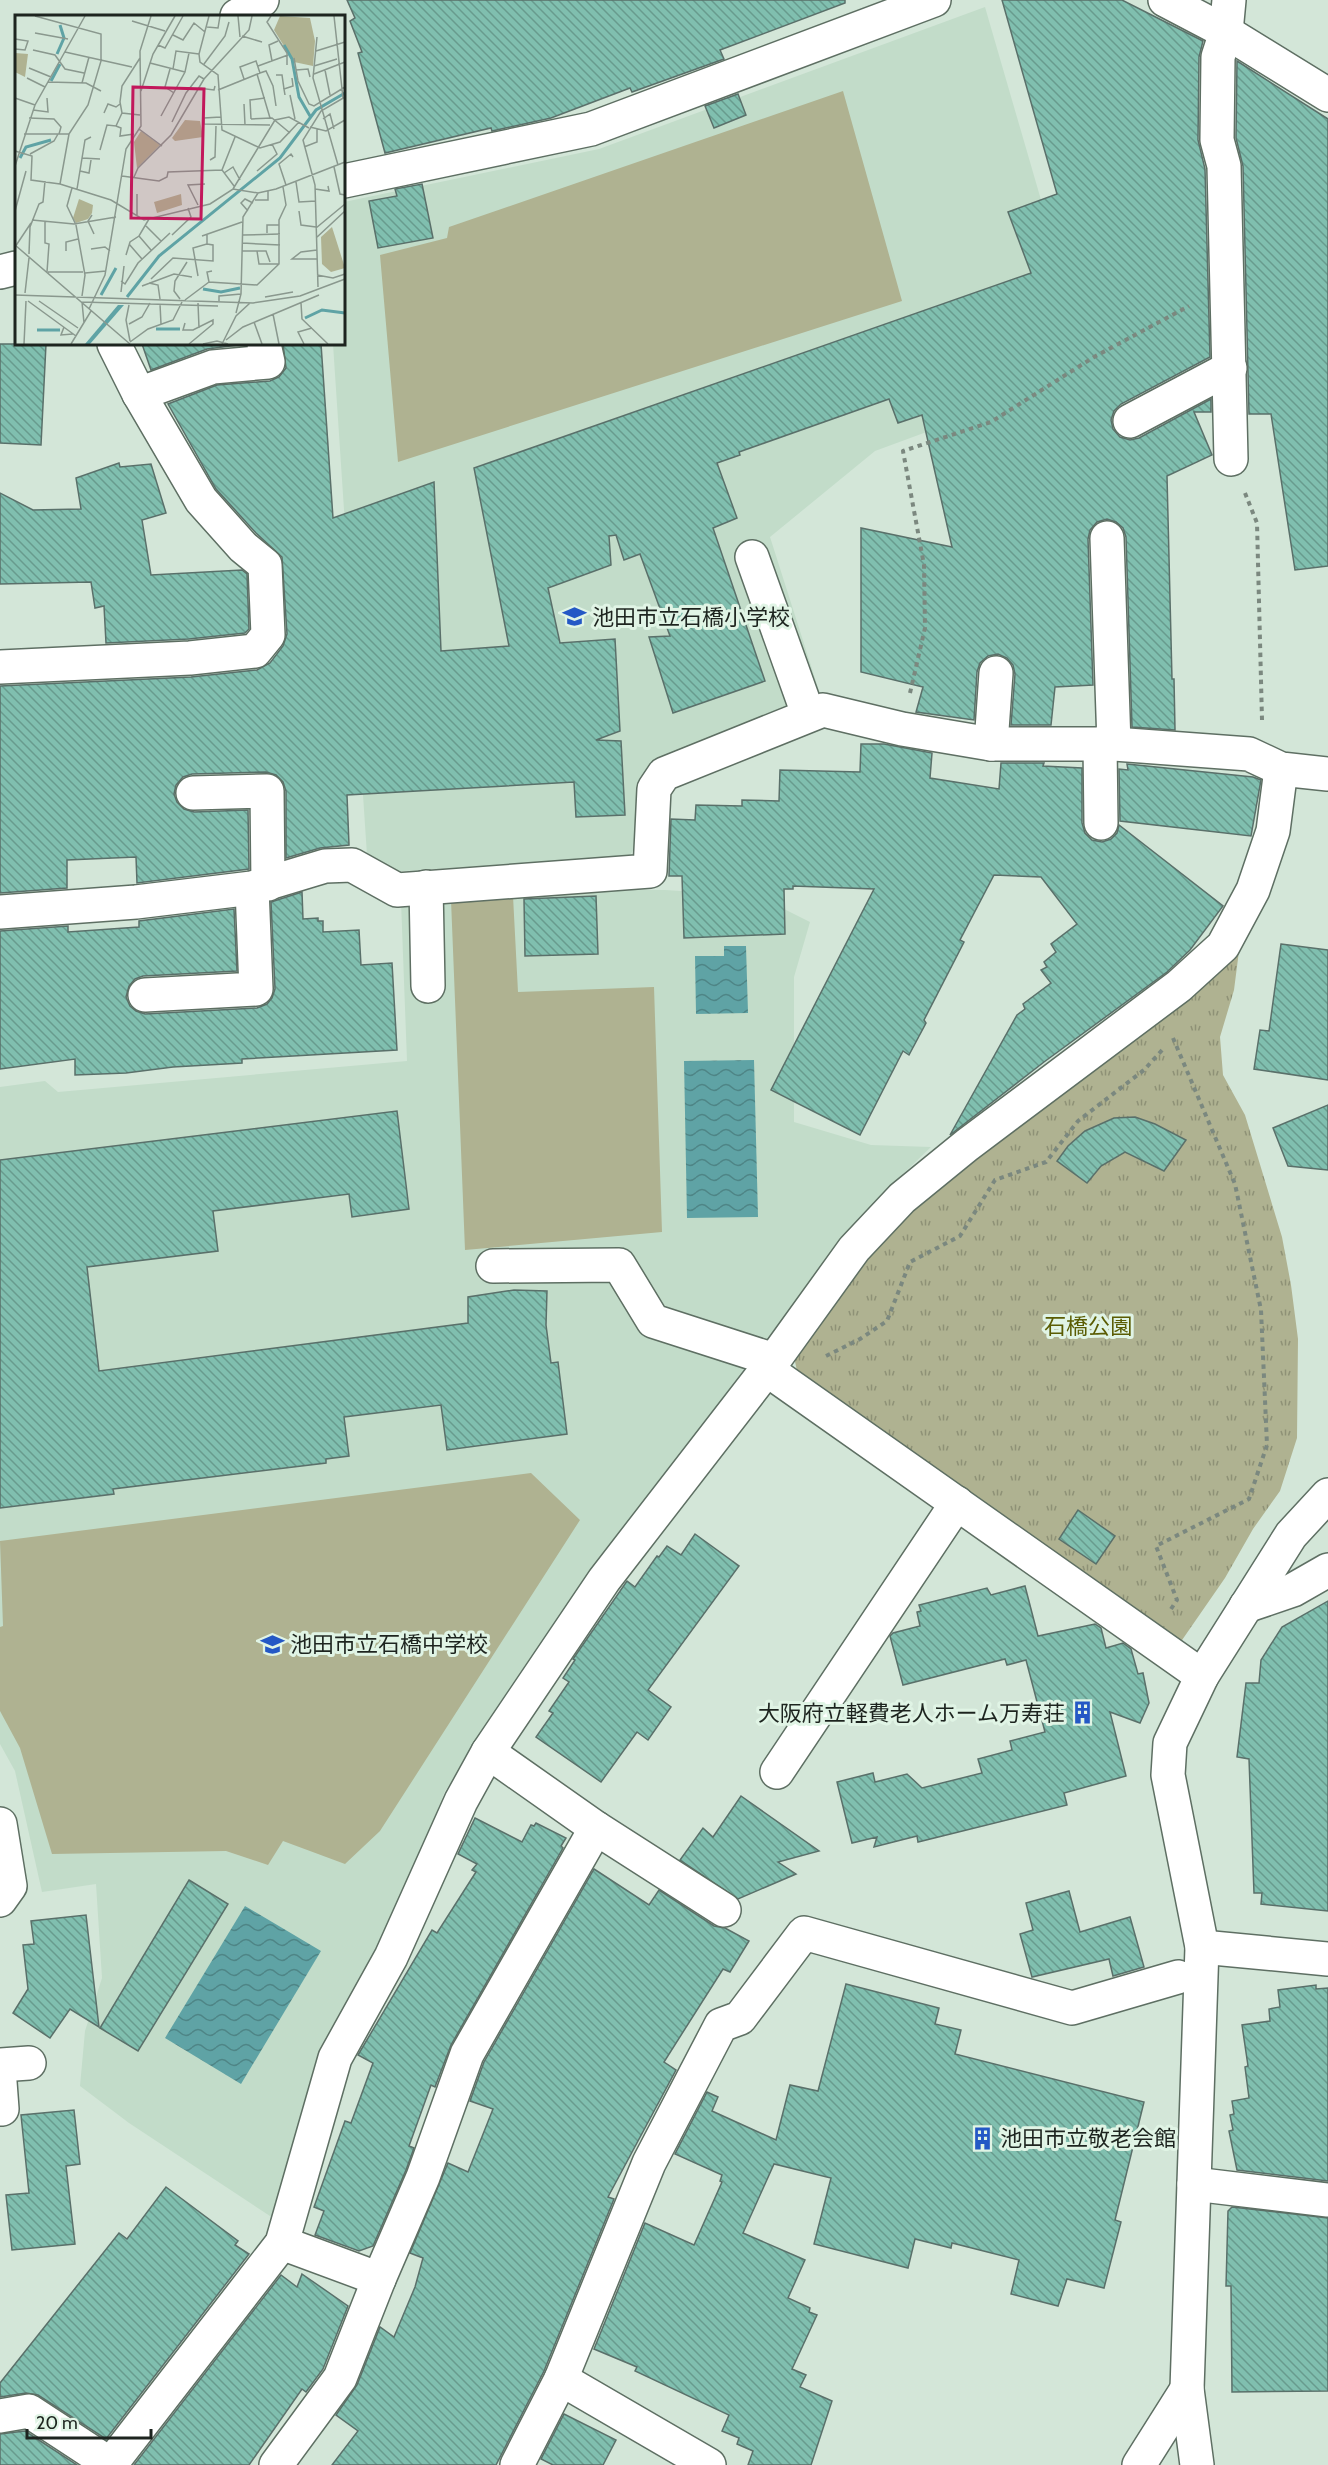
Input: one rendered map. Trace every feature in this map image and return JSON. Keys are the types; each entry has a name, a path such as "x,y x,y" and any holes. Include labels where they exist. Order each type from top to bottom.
{"street":[{"path":"238,15 261,0"},
{"path":"345,181 591,129 934,0"},
{"path":"1165,0 1226,32 1328,95"},
{"path":"1229,0 1226,32 1218,57 1217,140 1224,166 1221,298 1230,368 1231,459"},
{"path":"0,272 15,268"},
{"path":"0,667 190,658 255,651 267,635 265,565 243,547 201,500 115,345"},
{"path":"140,394 213,368 268,362 264,345"},
{"path":"1131,421 1230,368"},
{"path":"1101,823 1107,744 1107,538"},
{"path":"752,557 808,714"},
{"path":"991,744 996,673"},
{"path":"0,912 136,902 260,886 325,866 352,865 398,890 651,871 654,789 664,774 808,714 823,710 902,729 991,744 1107,744 1249,754 1276,766 1328,774"},
{"path":"0,2416 29,2411 110,2465 282,2242 335,2058 391,1957 461,1801 488,1752 604,1580 777,1372 854,1250 902,1198 967,1145 1179,986 1223,945 1253,890 1274,831 1276,766"},
{"path":"145,995 256,989 267,791 193,793"},
{"path":"426,887 428,986"},
{"path":"493,1266 619,1265 653,1322 777,1372 957,1503 1202,1676"},
{"path":"1197,2465 1187,2389 1202,1947 1168,1775 1170,1743 1202,1676 1291,1535 1328,1495"},
{"path":"777,1772 957,1503"},
{"path":"1246,1606 1293,1590 1328,1570"},
{"path":"488,1752 596,1828 724,1910"},
{"path":"0,1824 10,1886 0,1900"},
{"path":"276,2465 340,2378 423,2177 467,2054 596,1828"},
{"path":"517,2465 561,2379 649,2163 721,2025 740,2018 804,1933 1072,2008 1178,1977"},
{"path":"1202,1947 1328,1959"},
{"path":"1194,2184 1328,2200"},
{"path":"282,2242 379,2279"},
{"path":"561,2379 709,2465"},
{"path":"1139,2465 1187,2389"}],"path":[{"path":"902,729 925,628 924,565 903,451 991,422 1094,357 1221,298"},
{"path":"1231,459 1257,523 1263,744 1276,766"},
{"path":"1152,1640 1177,1600 1156,1546 1249,1499 1267,1445 1261,1310 1234,1184 1173,1038 1179,986"},
{"path":"777,1372 797,1371 860,1339 887,1321 910,1262 960,1236 995,1180 1046,1162 1078,1121 1144,1070 1173,1038"}],"shaded area":[{"path":"985,7 1084,348 970,416 875,451 770,537 821,697 649,767 638,784 636,846 630,855 631,890 758,896 810,922 794,977 794,1122 871,1145 931,1147 880,1196 768,1337 613,1544 445,1791 273,2218 129,2123 80,2086 85,2031 102,1978 96,1884 42,1892 15,1771 0,1744 0,1087 45,1081 58,1092 407,1061 401,901 600,859 387,872 367,855 333,345 345,345 345,202 599,149"}],"green space":[{"path":"843,91 902,301 398,462 380,255 447,238 449,227"},
{"path":"513,896 518,992 654,987 662,1232 465,1250 451,900"},
{"name":"石橋公園","path":"1239,951 1234,990 1220,1037 1223,1075 1245,1115 1282,1237 1298,1339 1297,1438 1280,1491 1253,1529 1225,1578 1180,1643 806,1383 797,1371 793,1352 910,1204"},
{"path":"531,1473 580,1520 380,1831 345,1864 283,1841 268,1865 226,1851 52,1854 20,1748 0,1711 0,1627 3,1626 0,1541"}],"water":[{"path":"724,946 746,946 748,1013 696,1014 695,956 724,956"},
{"path":"754,1060 758,1217 687,1218 684,1061"},
{"path":"245,1906 321,1951 241,2084 165,2038"}],"building":[{"path":"347,0 845,0 845,3 720,50 724,59 632,92 630,88 551,118 492,131 491,128 385,153 358,53 362,52 350,21 355,18"},
{"path":"1002,0 1122,0 1203,41 1199,57 1198,140 1205,169 1210,357 1121,404 1114,411 1111,420 1113,429 1120,437 1130,440 1139,438 1211,399 1211,412 1194,412 1212,455 1167,476 1175,730 1132,727 1126,537 1123,528 1107,519 1097,522 1090,530 1088,539 1093,685 1055,687 1051,725 1011,725 1015,674 1013,665 1007,658 998,654 988,656 980,663 977,672 974,720 916,712 923,687 861,672 861,528 952,547 922,415 898,423 889,399 739,452 740,455 717,463 737,518 713,528 765,681 673,713 649,637 670,636 640,554 624,560 616,535 609,536 611,565 548,588 560,643 615,639 620,731 596,740 621,741 625,815 576,817 574,782 347,795 349,845 320,848 286,858 286,791 283,782 276,775 266,772 192,774 183,777 176,785 174,794 177,802 184,809 194,812 248,810 249,869 137,883 136,857 67,860 67,888 0,893 0,686 191,677 257,670 270,663 283,646 287,634 282,557 256,533 216,489 168,404 217,385 270,381 279,377 286,368 283,345 321,345 333,518 434,482 441,651 509,646 474,468 1031,273 1008,212 1057,194"},
{"path":"1237,61 1328,119 1328,566 1295,570 1271,414 1249,414 1243,166 1236,138"},
{"path":"738,94 746,115 714,128 705,106"},
{"path":"422,184 433,238 378,248 369,201 397,196 395,189"},
{"path":"0,344 46,345 41,445 0,443"},
{"path":"142,345 238,345 207,349 151,370"},
{"path":"119,463 120,467 151,464 166,513 142,520 151,575 242,570 247,574 249,629 245,633 189,639 106,643 104,606 95,608 91,582 0,584 0,493 33,510 81,509 76,478"},
{"path":"861,744 884,744 932,753 930,778 999,789 1001,763 1044,763 1043,766 1082,768 1082,823 1085,833 1092,840 1102,842 1111,839 1117,833 1119,825 1223,906 1190,950 1167,972 1044,1062 950,1135 1017,1015 1025,1009 1023,1004 1051,983 1041,970 1047,967 1044,962 1056,952 1051,944 1077,924 1041,877 994,875 960,940 964,942 924,1020 926,1023 909,1055 903,1051 860,1135 771,1090 874,889 793,886 793,889 784,889 785,934 684,938 682,876 669,876 671,819 695,820 696,805 742,806 742,800 779,801 780,770 860,772"},
{"path":"1127,764 1253,777 1261,780 1251,836 1120,821 1119,769 1128,770"},
{"path":"302,892 303,919 318,918 318,921 323,921 323,932 359,930 361,965 392,963 397,1050 242,1059 242,1063 173,1067 126,1073 75,1075 75,1059 0,1069 0,931 68,926 68,932 139,927 139,921 234,909 237,971 143,976 135,979 129,986 126,997 130,1006 145,1014 257,1008 267,1004 275,989 271,902"},
{"path":"596,896 598,954 525,956 524,899"},
{"path":"1281,944 1328,950 1328,1080 1254,1069 1260,1030 1269,1031"},
{"path":"1328,1105 1328,1170 1288,1166 1273,1128"},
{"path":"397,1111 409,1209 352,1217 349,1194 213,1211 218,1251 87,1267 99,1371 468,1323 468,1297 514,1290 547,1291 546,1325 551,1363 558,1362 567,1434 447,1450 441,1405 344,1417 349,1456 326,1459 326,1463 113,1489 114,1494 0,1508 0,1160"},
{"path":"1135,1117 1155,1124 1186,1140 1164,1171 1125,1152 1101,1166 1087,1183 1057,1161 1068,1146 1085,1131 1114,1118"},
{"path":"1078,1510 1115,1536 1096,1564 1059,1539"},
{"path":"695,1534 739,1566 648,1690 671,1707 648,1740 637,1732 601,1782 536,1737 553,1713 549,1711 569,1682 563,1678 575,1660 573,1659 627,1581 635,1587 667,1546 681,1555"},
{"name":"大阪府立軽費老人ホーム万寿荘","path":"1025,1586 1038,1636 1095,1624 1101,1628 1106,1648 1123,1643 1131,1649 1138,1674 1143,1673 1149,1703 1140,1723 1110,1712 1126,1776 1064,1793 1067,1805 918,1842 917,1836 874,1847 877,1837 852,1843 837,1782 873,1773 875,1782 907,1774 922,1788 982,1773 978,1759 1012,1750 1010,1741 1045,1732 1026,1660 1007,1665 1005,1659 903,1685 890,1636 893,1633 920,1626 917,1612 921,1611 919,1605 987,1588 991,1595"},
{"path":"1328,1601 1328,1911 1261,1904 1262,1893 1254,1893 1249,1759 1237,1757 1246,1683 1259,1683 1261,1660 1282,1627"},
{"path":"741,1796 819,1851 778,1862 796,1874 738,1899 680,1860 703,1828 713,1837"},
{"path":"475,1818 522,1842 531,1825 534,1826 536,1823 566,1838 561,1846 563,1848 451,2045 435,2087 431,2085 409,2146 414,2148 373,2246 359,2251 315,2235 324,2211 314,2207 345,2121 351,2123 373,2063 358,2055 432,1930 437,1933 476,1872 472,1870 477,1864 458,1854"},
{"path":"594,1869 649,1905 659,1890 714,1926 725,1928 749,1941 730,1972 723,1969 664,2062 676,2070 608,2197 614,2199 544,2371 496,2465 332,2465 358,2431 336,2415 357,2385 380,2327 394,2337 415,2287 423,2258 410,2253 448,2163 468,2172 493,2109 470,2101 484,2062"},
{"path":"189,1880 228,1904 138,2051 100,2028"},
{"path":"1069,1891 1080,1932 1130,1917 1144,1967 1113,1976 1109,1959 1032,1977 1020,1934 1033,1930 1026,1903"},
{"path":"86,1915 99,2027 70,2009 50,2038 13,2013 28,1989 23,1945 34,1944 31,1921"},
{"path":"846,1984 939,2008 935,2024 961,2030 955,2054 1144,2102 1115,2220 1121,2222 1104,2288 1067,2279 1058,2306 1011,2294 1019,2260 952,2243 951,2248 915,2239 908,2268 814,2244 831,2178 774,2164 743,2233 805,2260 788,2298 810,2308 809,2312 817,2315 792,2369 806,2375 800,2387 832,2401 811,2465 748,2465 753,2451 737,2444 739,2438 722,2431 729,2415 635,2371 637,2367 594,2349 645,2223 694,2245 722,2182 720,2181 722,2175 675,2154 707,2092 718,2097 712,2111 776,2140 790,2085 818,2091"},
{"path":"1316,1985 1316,1989 1328,1988 1328,2181 1237,2170 1229,2131 1233,2130 1230,2115 1234,2114 1232,2101 1249,2098 1245,2067 1248,2066 1242,2025 1270,2021 1269,2009 1280,2007 1278,1990"},
{"path":"74,2110 80,2164 66,2166 75,2244 12,2250 6,2195 29,2193 21,2115"},
{"path":"166,2187 238,2241 235,2245 249,2254 106,2439 38,2395 26,2393 0,2397 0,2383 119,2233 127,2239"},
{"path":"1232,2207 1328,2218 1328,2391 1232,2392 1231,2286 1226,2286 1228,2211"},
{"path":"302,2274 348,2306 323,2369 306,2392 302,2389 249,2465 134,2465 281,2275 297,2287"},
{"path":"564,2414 616,2440 603,2465 553,2465 541,2459"},
{"path":"25,2431 77,2465 0,2465 0,2434"}],"place":[{"name":"池田市立石橋小学校","path":"574,617"},
{"name":"池田市立石橋中学校","path":"272,1644"},
{"name":"大阪府立軽費老人ホーム万寿荘","path":"1083,1713"},
{"name":"池田市立敬老会館","path":"982,2138"}]}
